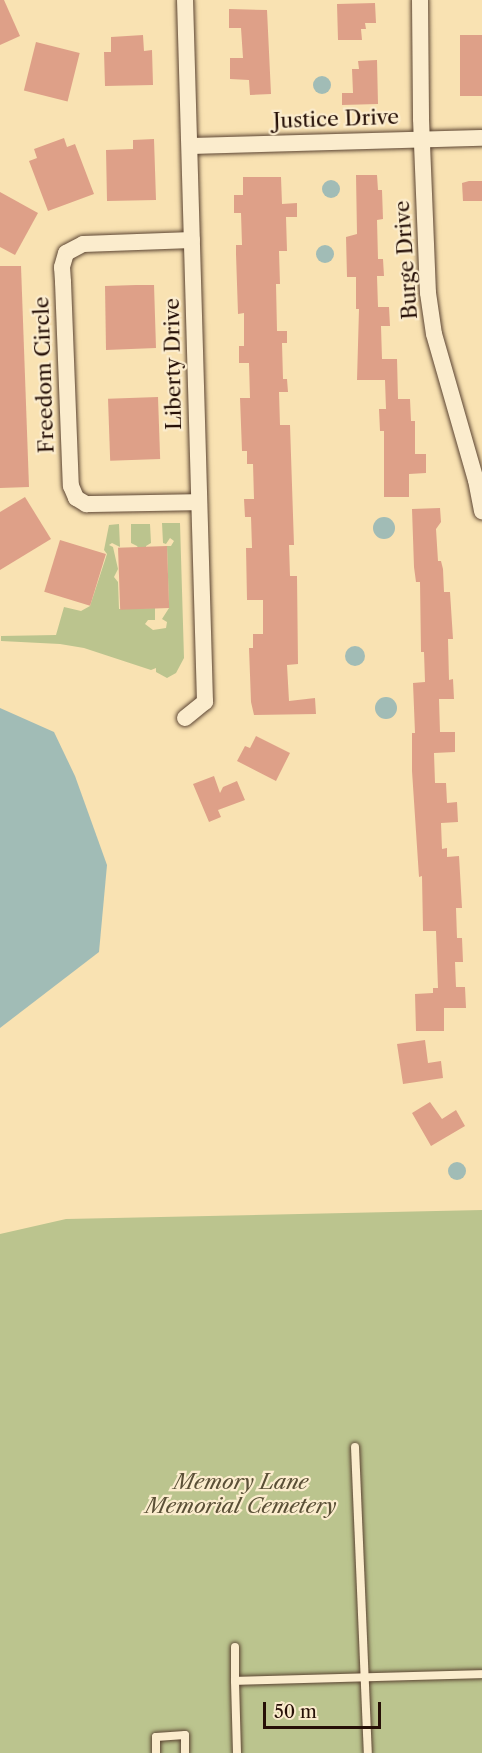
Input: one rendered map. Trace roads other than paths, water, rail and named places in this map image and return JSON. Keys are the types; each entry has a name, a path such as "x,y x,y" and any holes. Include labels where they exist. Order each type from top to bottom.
{"street":[{"name":"Liberty Drive","path":"185,0 205,702 185,718"},
{"name":"Burge Drive","path":"420,0 421,139 428,293 434,334 476,480 482,511"},
{"name":"Justice Drive","path":"190,146 482,138"},
{"name":"Freedom Circle","path":"192,240 83,244 66,253 62,267 71,486 76,498 86,504 199,502"}],"lane":[{"path":"355,1448 368,1753"},
{"path":"235,1647 237,1753"},
{"path":"235,1681 482,1674"},
{"path":"156,1753 156,1737 185,1735 185,1753"}],"water":[{"path":"322,76 328,79 331,85 328,91 322,94 316,91 313,85 316,79"},
{"path":"331,180 337,183 340,189 337,195 331,198 325,195 322,189 325,183"},
{"path":"325,245 331,248 334,254 331,260 325,263 319,260 316,254 319,248"},
{"path":"384,517 392,520 395,528 392,536 384,539 376,536 373,528 376,520"},
{"path":"355,646 362,649 365,656 362,663 355,666 348,663 345,656 348,649"},
{"path":"386,697 394,700 397,708 394,716 386,719 378,716 375,708 378,700"},
{"path":"0,708 54,732 75,776 107,865 99,952 0,1028"},
{"path":"457,1162 463,1165 466,1171 463,1177 457,1180 451,1177 448,1171 451,1165"}],"park label":[{"name":"Memory Lane Memorial Cemetery","path":"241,1494"}]}
